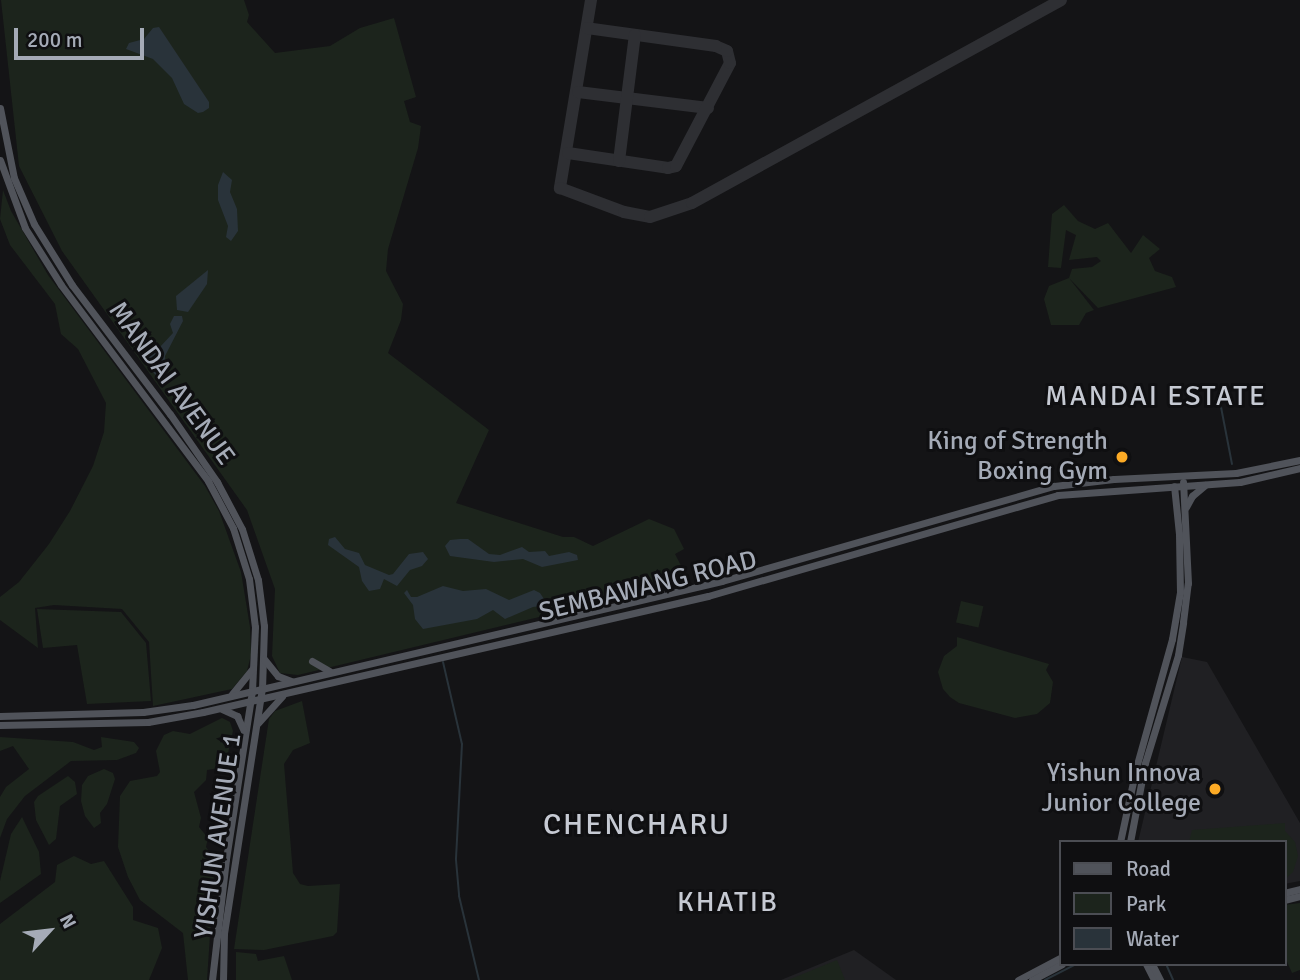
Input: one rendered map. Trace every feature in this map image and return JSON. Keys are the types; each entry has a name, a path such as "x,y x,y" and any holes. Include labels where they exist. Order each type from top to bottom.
{"main road":[{"name":"MANDAI AVENUE","path":"0,108 14,178 34,225 72,285 194,448 217,482 242,529 258,580 264,626 260,699"},
{"name":"MANDAI AVENUE","path":"0,160 25,228 61,285 208,481 233,528 249,579 256,627 251,702"},
{"name":"SEMBAWANG ROAD","path":"0,716 150,712 229,697 722,581 1054,486 1114,479 1182,478 1248,472 1300,460"},
{"name":"SEMBAWANG ROAD","path":"0,725 148,722 222,708 708,596 1058,495 1115,488 1174,488 1240,482 1300,468"},
{"path":"1120,840 1136,768 1173,634 1180,586 1173,478"},
{"path":"1130,840 1145,763 1178,654 1183,622 1188,583 1186,508 1182,478"},
{"path":"1186,508 1192,496 1205,485"},
{"path":"1165,488 1175,499"},
{"path":"264,659 278,676 292,681"},
{"path":"312,661 319,668 332,671"},
{"path":"229,697 254,667"},
{"path":"256,726 263,714 286,692"},
{"name":"YISHUN AVENUE 1","path":"223,980 224,933 260,699"},
{"name":"YISHUN AVENUE 1","path":"212,980 224,872 251,702"},
{"path":"222,708 240,720 244,742"},
{"path":"1018,980 1058,959"},
{"path":"1032,980 1058,966"}],"shaded area":[{"name":"Yishun Innova Junior College","path":"1182,657 1207,662 1300,823 1300,881 1286,884 1286,840 1138,840"},
{"path":"854,950 896,980 781,980"}],"green space":[{"path":"1,0 244,0 249,15 247,22 275,53 330,46 360,28 394,18 416,97 404,101 410,122 421,126 418,148 388,249 386,271 403,304 401,320 388,353 489,430 456,503 563,537 574,537 593,546 649,519 674,529 684,549 675,554 689,581 298,675 280,673 272,656 275,589 247,510 62,251 19,166"},
{"path":"3,190 11,211 48,275 205,486 219,511 241,572 250,627 251,655 247,671 232,689 153,706 149,642 122,609 54,605 35,608 38,648 0,620 0,597 19,582 49,544 93,466 104,432 106,403 78,349 61,334 55,304 10,245 0,219"},
{"path":"1064,205 1078,221 1095,229 1108,223 1131,253 1143,235 1160,249 1149,258 1155,271 1172,277 1176,287 1098,308 1069,278 1072,269 1092,267 1101,261 1097,257 1069,260 1076,235 1066,230 1061,268 1048,267 1052,214"},
{"path":"1069,278 1094,310 1086,313 1079,325 1051,325 1044,299 1049,286"},
{"path":"961,601 983,606 978,628 956,622"},
{"path":"37,609 121,612 146,643 151,701 87,704 77,645 43,648"},
{"path":"957,637 1049,664 1046,670 1053,682 1050,703 1037,714 1015,718 959,703 950,697 943,689 938,672 944,656 957,646"},
{"path":"302,701 310,743 293,750 284,764 293,873 300,884 308,886 340,884 337,932 333,936 264,950 234,949 269,719 275,711"},
{"path":"222,718 230,722 233,731 225,767 207,770 206,780 194,792 201,818 199,827 208,838 206,847 215,860 207,980 188,980 183,933 140,900 128,877 118,847 120,796 130,781 157,776 160,772 156,751 164,735 173,731 190,734"},
{"path":"0,737 73,742 94,750 102,747 101,737 134,742 139,748 136,753 117,760 71,761 25,796 7,819 0,838 0,797 6,787 29,769 13,746 0,751"},
{"path":"104,769 113,773 115,779 107,804 100,813 101,823 94,828 85,816 81,801 82,785 88,776"},
{"path":"68,776 75,782 77,794 60,806 56,839 49,845 36,820 34,802 38,796"},
{"path":"22,817 39,852 41,874 0,903 0,881 11,834"},
{"path":"1285,823 1285,831 1295,842 1298,856 1293,872 1286,878 1286,840 1190,840 1192,830"},
{"path":"74,856 91,864 104,861 133,907 133,920 158,928 162,948 149,980 0,980 0,924 55,882 57,865"},
{"path":"1300,903 1300,970 1292,973 1286,960 1286,905"},
{"path":"236,952 256,954 258,961 284,956 292,980 236,980"},
{"path":"837,960 845,980 788,980"}],"water":[{"path":"159,27 209,102 209,108 203,112 198,113 184,104 172,78 153,59 126,49 129,43 144,39 153,28"},
{"path":"223,172 232,180 230,192 237,209 238,231 231,241 226,237 228,226 218,200 218,185"},
{"path":"208,270 207,284 188,312 177,310 176,296"},
{"path":"174,316 182,316 183,321 165,356 167,379 161,382 145,362 145,355 149,350 159,348 173,333 170,324"},
{"path":"335,537 345,549 359,553 365,565 389,575 393,574 409,554 423,552 428,559 422,566 410,570 397,586 384,579 380,589 369,591 362,581 359,567 328,545 329,539"},
{"path":"468,539 489,554 500,555 522,547 529,552 545,551 549,556 569,552 577,555 578,560 542,567 523,559 494,562 450,556 445,546 450,540"},
{"path":"443,586 463,591 486,589 509,600 534,590 540,593 548,605 533,607 505,619 493,610 477,619 423,629 415,619 413,605 404,593 407,590 411,597 417,597"}],"waterway":[{"path":"1221,407 1232,464"},
{"path":"443,662 462,744 456,860 459,896 479,980"},
{"path":"1045,980 1073,966"},
{"path":"1167,966 1173,980"}],"taxiway":[{"path":"591,0 560,188 624,212 650,217 692,203 1061,0"},
{"path":"568,153 668,168 676,166 730,63 727,51 716,46 587,28"},
{"path":"619,161 635,35"},
{"path":"578,92 708,108"}],"place":[{"name":"King of Strength Boxing Gym","path":"1122,457"},
{"name":"Yishun Innova Junior College","path":"1215,789"}],"district":[{"name":"MANDAI ESTATE","path":"1156,396"},
{"name":"CHENCHARU","path":"637,825"},
{"name":"KHATIB","path":"728,902"}]}
